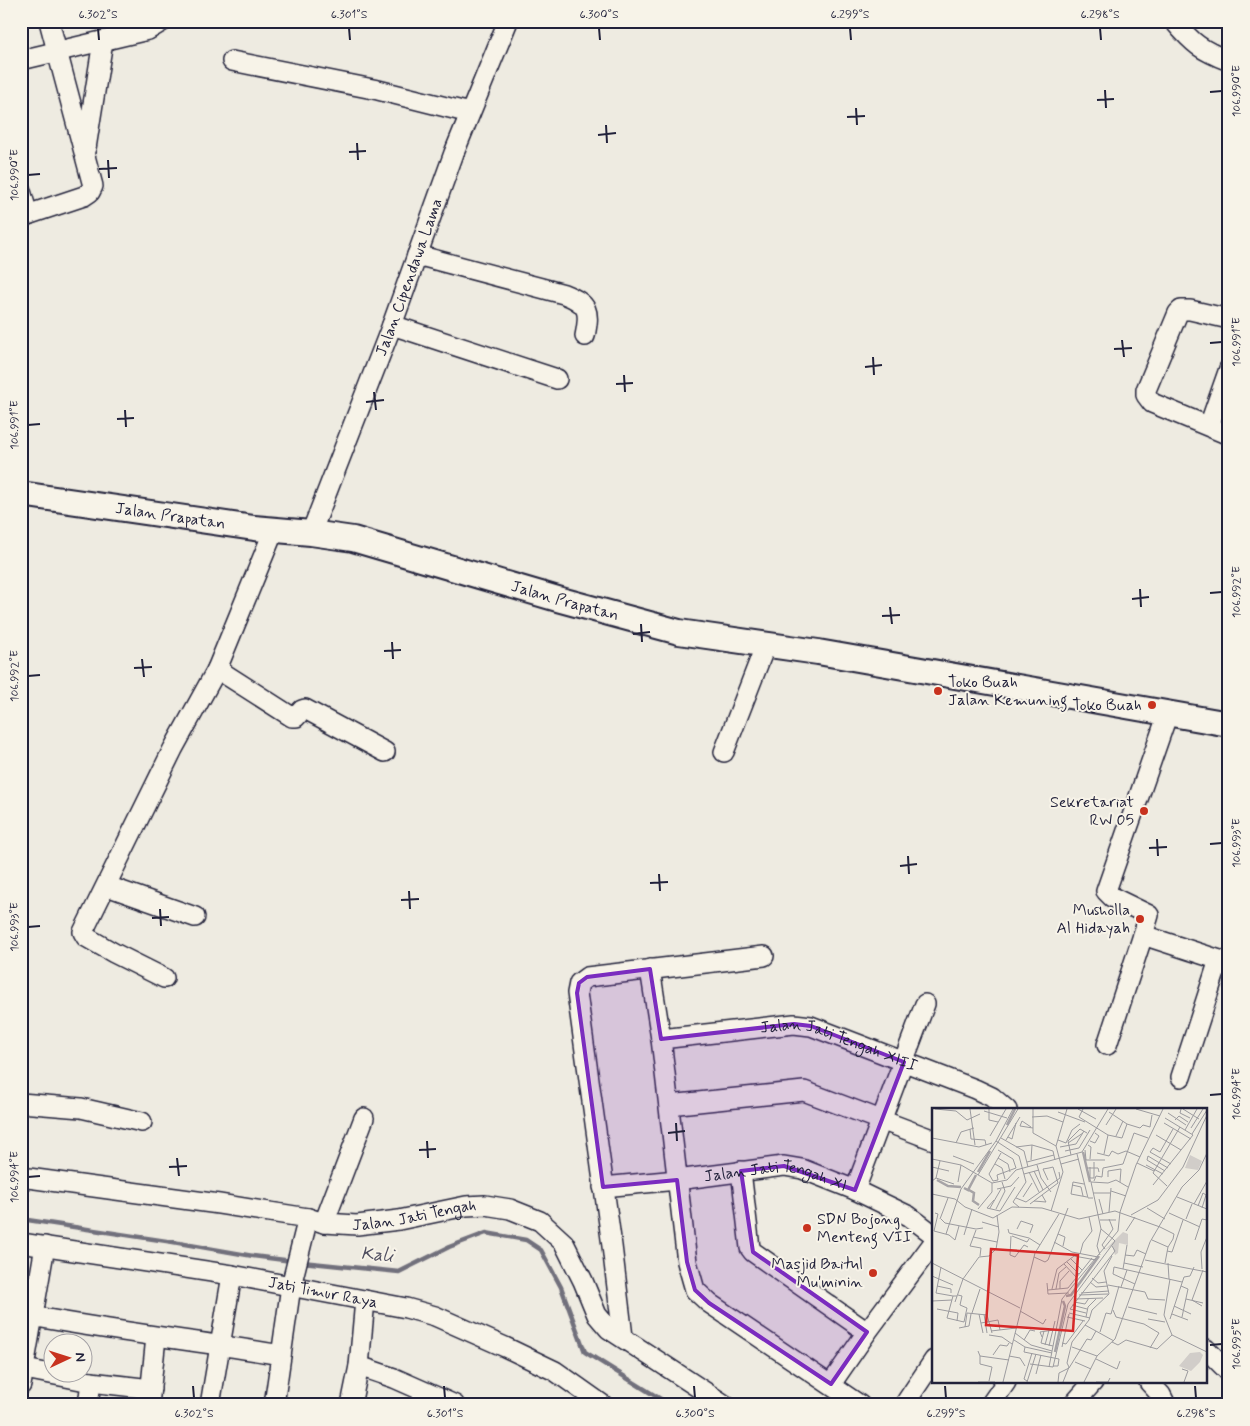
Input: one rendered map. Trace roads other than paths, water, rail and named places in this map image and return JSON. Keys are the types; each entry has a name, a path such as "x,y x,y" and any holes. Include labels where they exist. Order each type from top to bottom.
{"main road":[{"name":"Jalan Prapatan","path":"21,494 125,510 353,539 561,600 679,632 766,644 972,678 1229,724"}],"street":[{"path":"21,191 25,216 84,196 90,192 93,182 49,21"},
{"path":"21,60 148,30 162,21"},
{"name":"Jalan Cipendawa Lama","path":"311,533 392,326 470,113 508,21"},
{"path":"1174,21 1188,38 1206,52 1229,61"},
{"path":"85,154 103,41"},
{"path":"232,61 378,90 470,113"},
{"path":"417,255 574,298 583,304 587,311 588,318 585,336"},
{"path":"1229,318 1181,310 1178,313 1146,390 1146,395 1152,403 1229,435"},
{"path":"392,326 557,379"},
{"path":"1209,426 1229,369"},
{"path":"164,978 114,953 84,935 84,929 107,886 172,748 217,669 274,530"},
{"path":"724,752 766,644"},
{"path":"217,669 292,717 296,717 305,709 385,752"},
{"path":"1107,1045 1149,915 1112,897 1106,890 1168,713"},
{"path":"107,886 195,917"},
{"path":"1143,935 1224,962 1181,1077"},
{"path":"623,1338 577,994 579,983 587,977 764,956"},
{"path":"650,969 670,1105 687,1262 696,1290 701,1297 860,1405"},
{"path":"855,1190 925,1004"},
{"name":"Jalan Jati Tengah XIII","path":"661,1040 803,1024 992,1097 1005,1108"},
{"path":"670,1105 804,1092 932,1139"},
{"path":"21,1103 81,1108 142,1122"},
{"path":"274,1405 296,1269 316,1220 364,1118"},
{"name":"Jalan Jati Tengah XI","path":"603,1187 677,1180 741,1170 784,1166 802,1169 855,1190 910,1216 932,1233"},
{"path":"741,1170 749,1238 753,1252 867,1332"},
{"name":"Jalan Jati Tengah","path":"21,1177 155,1194 357,1226 475,1206 484,1205 510,1209 540,1221 564,1243 598,1315 609,1329 725,1405"},
{"name":"Jati Timur Raya","path":"21,1243 232,1275 296,1269 365,1300 435,1316 488,1339 555,1371 603,1405"},
{"path":"831,1384 932,1245"},
{"path":"42,1378 23,1377 28,1315 45,1246"},
{"path":"210,1405 232,1275"},
{"path":"352,1405 359,1366 365,1300"},
{"path":"28,1315 156,1337 281,1355"},
{"path":"92,1382 150,1397 156,1337"},
{"path":"1208,1351 1229,1372"},
{"path":"904,1405 932,1363"},
{"path":"359,1366 394,1378 416,1397 455,1405"},
{"path":"88,1405 91,1384"},
{"path":"990,1405 1005,1384"},
{"path":"1073,1405 1091,1384"},
{"path":"1151,1384 1161,1395 1164,1404"}],"waterway":[{"name":"Kali","path":"21,1219 292,1261"},
{"name":"Kali","path":"302,1262 399,1272 449,1247 486,1233 526,1240 541,1250 561,1287 585,1352 670,1405"}],"place":[{"name":"Toko Buah Jalan Kemuning","path":"938,691"},
{"name":"Toko Buah","path":"1152,705"},
{"name":"Sekretariat RW 05","path":"1144,811"},
{"name":"Musholla Al Hidayah","path":"1140,919"},
{"name":"SDN Bojong Menteng VII","path":"807,1228"},
{"name":"Masjid Baitul Mu'minin","path":"873,1273"}]}
